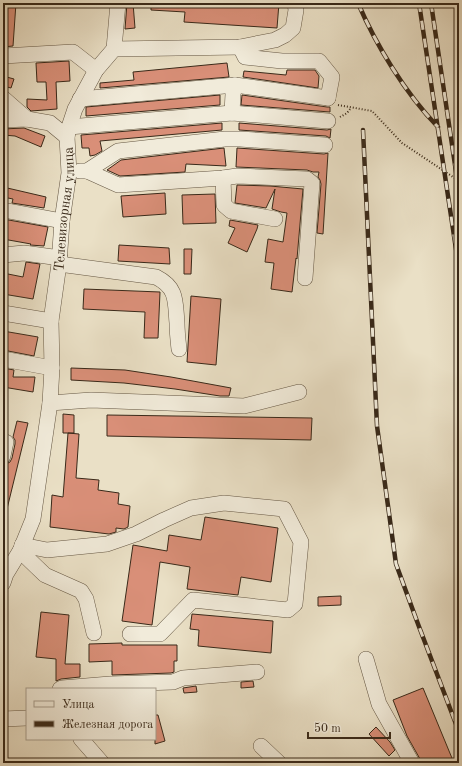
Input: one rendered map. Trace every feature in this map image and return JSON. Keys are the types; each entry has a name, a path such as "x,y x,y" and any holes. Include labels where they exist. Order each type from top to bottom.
{"lane":[{"path":"118,3 114,49 240,48 275,40 284,36 293,28 296,10 295,3"},
{"path":"80,99 235,85 328,98 332,77 319,61 282,61 245,57 240,48"},
{"name":"Телевизорная улица","path":"4,577 21,548 34,519 50,403 52,368 51,321 69,173 68,132 75,109 96,70 114,49"},
{"path":"3,56 73,52 96,70"},
{"path":"232,113 235,85"},
{"path":"3,98 28,119"},
{"path":"3,120 28,119 50,123 68,132 232,113 328,121"},
{"path":"69,173 87,170 118,150 225,139 325,145"},
{"path":"87,170 118,185 237,176 307,179 312,183 305,278"},
{"path":"223,178 224,204 231,211 275,219"},
{"path":"3,210 62,221"},
{"path":"3,255 24,253 59,261 156,277 164,281 170,287 176,302 179,349"},
{"path":"3,313 51,321"},
{"path":"3,359 52,368"},
{"path":"50,403 91,400 244,406 299,392"},
{"path":"3,456 6,442"},
{"path":"21,548 47,550 107,544 136,534 192,508 224,503 284,508 301,542 295,604 288,610 193,600 160,634 130,634"},
{"path":"21,548 45,575 81,591 86,599 94,633"},
{"path":"366,659 379,704 412,763"},
{"path":"62,688 110,684 173,682 182,678 257,672"},
{"path":"3,719 26,718"},
{"path":"82,740 102,763"},
{"path":"261,746 279,763"}],"path":[{"path":"328,98 339,106 372,111 402,143 459,180"}],"building":[{"path":"3,3 16,3 13,46 3,47"},
{"path":"127,3 133,3 135,28 125,29"},
{"path":"151,3 279,3 277,28 184,22 185,12 151,10"},
{"path":"69,61 70,81 56,82 57,109 31,111 27,107 27,99 47,100 46,82 37,82 36,63"},
{"path":"227,63 229,77 100,88 100,83 134,80 133,72"},
{"path":"287,70 315,70 319,76 318,88 243,77 244,71 286,75"},
{"path":"3,76 14,79 11,88 3,86"},
{"path":"220,95 220,105 86,116 86,107"},
{"path":"242,95 330,107 330,112 241,105"},
{"path":"222,123 222,130 100,141 102,151 90,156 89,148 82,148 81,135"},
{"path":"239,123 327,130 331,129 330,138 326,136 239,130"},
{"path":"24,128 45,136 41,147 15,136 3,135 3,129"},
{"path":"224,148 226,166 186,164 185,172 120,176 107,170 121,160"},
{"path":"237,148 324,154 328,153 323,234 317,233 321,184 318,177 319,172 307,170 236,167"},
{"path":"237,185 303,189 297,259 296,258 292,292 271,289 274,263 265,262 268,239 283,242 287,213 272,209 275,189 266,208 235,203"},
{"path":"3,187 46,197 44,208 12,203 13,199 3,197"},
{"path":"165,193 166,214 123,217 121,196"},
{"path":"215,194 216,223 183,224 182,195"},
{"path":"3,219 48,227 44,246 30,245 31,244 3,239"},
{"path":"230,220 258,225 247,252 228,243 235,228 229,226"},
{"path":"119,245 169,248 170,264 118,261"},
{"path":"184,249 192,249 191,274 184,274"},
{"path":"26,262 40,264 33,299 3,294 3,273 23,277"},
{"path":"84,289 160,292 158,338 144,338 145,312 83,309"},
{"path":"191,296 221,299 216,365 187,362"},
{"path":"3,331 38,337 34,356 3,350"},
{"path":"3,368 14,370 13,377 35,377 33,392 3,387"},
{"path":"71,368 125,370 231,388 229,396 220,396 124,383 71,380"},
{"path":"63,414 74,415 74,433 63,433"},
{"path":"107,415 312,418 311,440 107,436"},
{"path":"17,421 28,423 6,513 3,513 3,479 6,464 10,462 12,458 15,444 13,437"},
{"path":"68,433 79,434 76,478 99,480 98,490 119,493 118,504 130,506 128,527 124,529 116,528 116,532 109,534 50,527 52,495 63,497"},
{"path":"205,517 278,528 271,582 241,577 238,595 187,589 190,567 160,562 152,625 122,621 133,545 167,551 169,535 201,540"},
{"path":"341,596 341,605 318,606 318,597"},
{"path":"41,612 69,615 65,664 80,664 80,677 56,681 56,659 36,657"},
{"path":"192,614 273,621 271,653 198,646 199,630 190,629"},
{"path":"122,643 122,645 177,645 177,661 174,661 174,672 112,675 112,661 89,662 89,644"},
{"path":"253,681 254,687 241,688 241,682"},
{"path":"196,686 197,692 184,693 183,688"},
{"path":"423,688 454,763 421,763 407,736 393,700"},
{"path":"156,715 158,715 165,741 155,744"},
{"path":"376,727 390,742 395,750 389,756 369,734"}],"railway":[{"path":"358,3 373,35 392,68 414,99 438,127"},
{"path":"419,3 459,269"},
{"path":"431,3 459,192"},
{"path":"363,130 377,426 396,564 459,732"}]}
